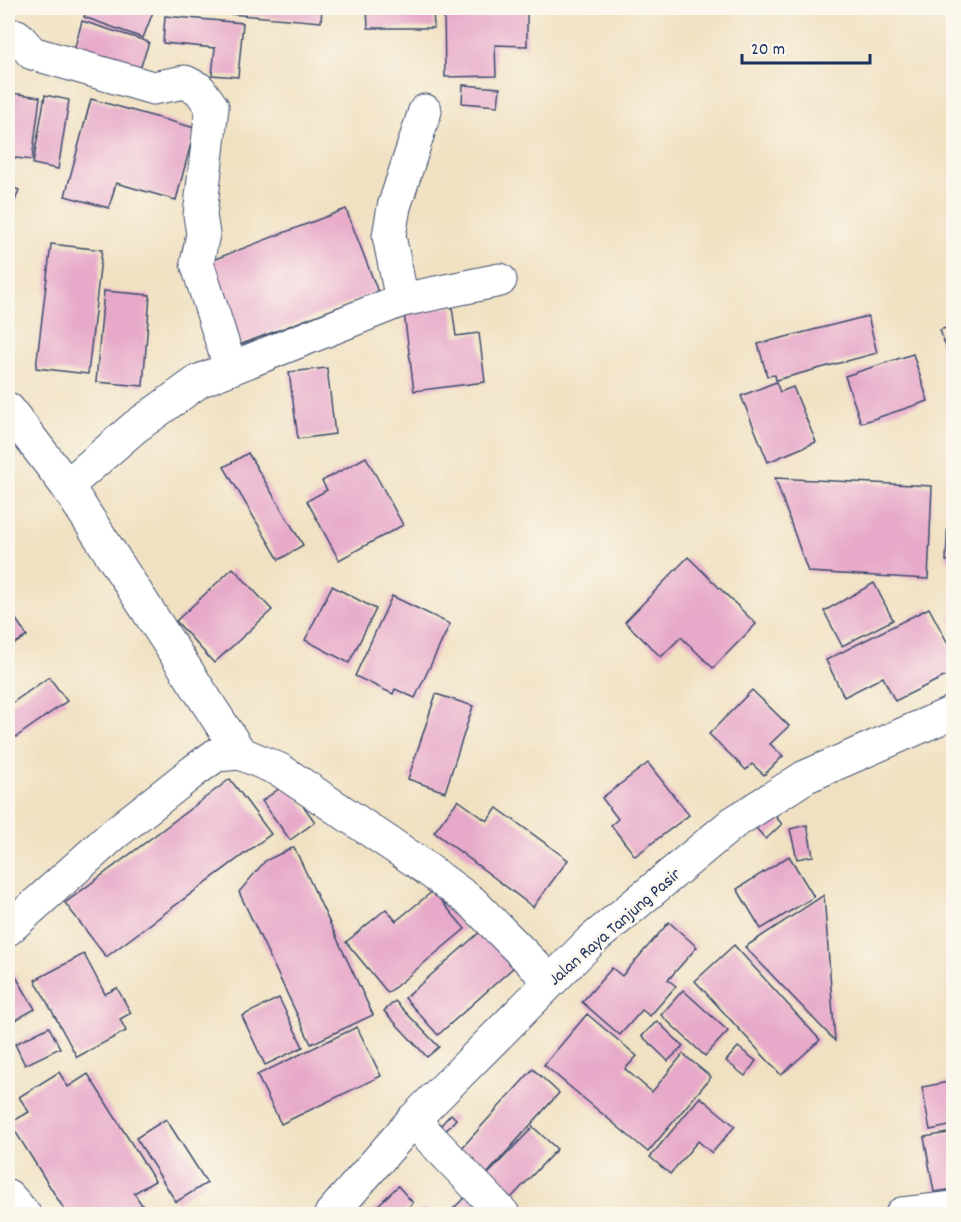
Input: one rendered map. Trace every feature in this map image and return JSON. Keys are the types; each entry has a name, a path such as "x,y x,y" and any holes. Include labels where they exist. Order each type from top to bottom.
{"street":[{"path":"8,39 17,36 32,53 153,88 185,82 199,89 212,107 200,215 203,234 197,263 230,367"},
{"path":"402,300 389,236 394,207 425,111"},
{"path":"67,486 135,427 199,381 402,300 500,280"},
{"path":"8,409 67,486 240,753"},
{"name":"Jalan Raya Tanjung Pasir","path":"331,1215 413,1120 591,941 733,823 805,777 954,712"},
{"path":"8,929 114,834 201,766 216,755 240,753 280,770 416,861 472,902 550,981"},
{"path":"413,1120 503,1215"},
{"path":"8,1196 24,1215"},
{"path":"902,1215 954,1208"}],"building":[{"path":"87,8 141,8 153,12 143,38 84,17"},
{"path":"162,8 322,8 321,22"},
{"path":"367,8 433,8 434,28 368,28"},
{"path":"439,8 527,8 527,46 495,45 496,76 445,77 444,9"},
{"path":"165,16 243,23 238,77 212,75 215,48 163,43"},
{"path":"82,21 149,42 138,75 73,54"},
{"path":"463,85 500,88 498,106 462,103"},
{"path":"11,93 40,97 32,160 8,157"},
{"path":"45,95 69,100 58,169 33,164"},
{"path":"91,99 195,128 176,200 116,183 109,208 65,196"},
{"path":"8,186 19,190 8,220"},
{"path":"346,209 378,292 234,347 202,264"},
{"path":"51,244 102,250 88,374 36,368"},
{"path":"104,291 150,295 143,386 96,382"},
{"path":"452,307 456,336 479,333 485,382 414,391 404,313"},
{"path":"868,316 877,353 776,380 775,375 767,376 758,344"},
{"path":"954,325 954,367 953,367 940,330"},
{"path":"913,354 928,401 861,423 845,376"},
{"path":"327,368 335,434 298,439 289,372"},
{"path":"776,382 780,392 793,387 816,442 768,462 741,396"},
{"path":"248,453 303,545 279,560 224,467"},
{"path":"366,457 403,525 339,560 307,501 327,490 322,481"},
{"path":"775,478 932,486 928,579 808,572"},
{"path":"948,517 954,517 954,561 946,561"},
{"path":"688,557 756,624 713,668 681,637 661,657 625,622"},
{"path":"233,568 272,610 214,663 176,621"},
{"path":"874,583 893,620 842,646 824,611"},
{"path":"332,586 376,609 349,663 305,640"},
{"path":"392,596 450,624 415,698 395,689 393,694 355,676"},
{"path":"8,607 27,636 8,648"},
{"path":"929,608 954,655 954,672 895,701 883,677 844,697 826,660"},
{"path":"954,613 954,626 948,615"},
{"path":"49,677 67,701 16,737 8,726 8,706"},
{"path":"752,690 789,726 770,744 783,756 764,775 752,764 746,770 709,734"},
{"path":"436,694 473,706 445,792 408,779"},
{"path":"648,763 689,815 635,856 611,825 618,819 602,798"},
{"path":"230,779 271,834 106,957 65,903"},
{"path":"287,783 315,822 290,840 262,801"},
{"path":"458,800 487,821 497,808 568,860 533,907 434,832"},
{"path":"772,813 782,824 766,839 756,828"},
{"path":"807,825 813,856 797,859 790,829"},
{"path":"294,847 373,1015 311,1044 239,892 265,861"},
{"path":"789,856 814,897 761,929 737,889"},
{"path":"433,891 465,929 388,993 346,942 386,909 396,921"},
{"path":"824,895 835,1041 745,947"},
{"path":"669,922 697,947 668,980 676,986 650,1016 642,1010 620,1035 582,1002 612,968 622,976"},
{"path":"481,931 514,967 438,1035 405,998"},
{"path":"734,945 820,1040 781,1075 695,981"},
{"path":"84,954 105,994 117,988 131,1013 120,1019 126,1031 77,1057 35,980"},
{"path":"12,970 35,1009 10,1023 8,1019 8,972"},
{"path":"683,990 728,1031 705,1056 661,1015"},
{"path":"279,998 303,1047 265,1065 242,1016"},
{"path":"395,1001 439,1047 427,1057 384,1011"},
{"path":"587,1014 637,1056 625,1069 652,1092 683,1054 711,1077 648,1152 544,1065"},
{"path":"657,1021 683,1046 668,1061 642,1036"},
{"path":"49,1027 60,1048 25,1065 15,1044"},
{"path":"357,1027 381,1076 281,1124 257,1075"},
{"path":"738,1047 756,1061 745,1076 726,1061"},
{"path":"533,1069 559,1093 487,1174 460,1150"},
{"path":"59,1072 68,1087 88,1074 155,1181 134,1193 148,1214 67,1214 10,1123 29,1112 19,1097"},
{"path":"954,1081 954,1125 930,1130 922,1087"},
{"path":"700,1097 735,1126 712,1153 698,1141 670,1174 650,1157"},
{"path":"451,1114 456,1119 438,1140 432,1135"},
{"path":"166,1119 207,1183 176,1202 136,1138"},
{"path":"533,1127 557,1149 511,1198 487,1175"},
{"path":"954,1132 954,1189 934,1192 924,1137"},
{"path":"398,1186 413,1203 402,1214 369,1214"},
{"path":"471,1191 495,1214 448,1214"},
{"path":"425,1208 431,1214 419,1214"}]}
